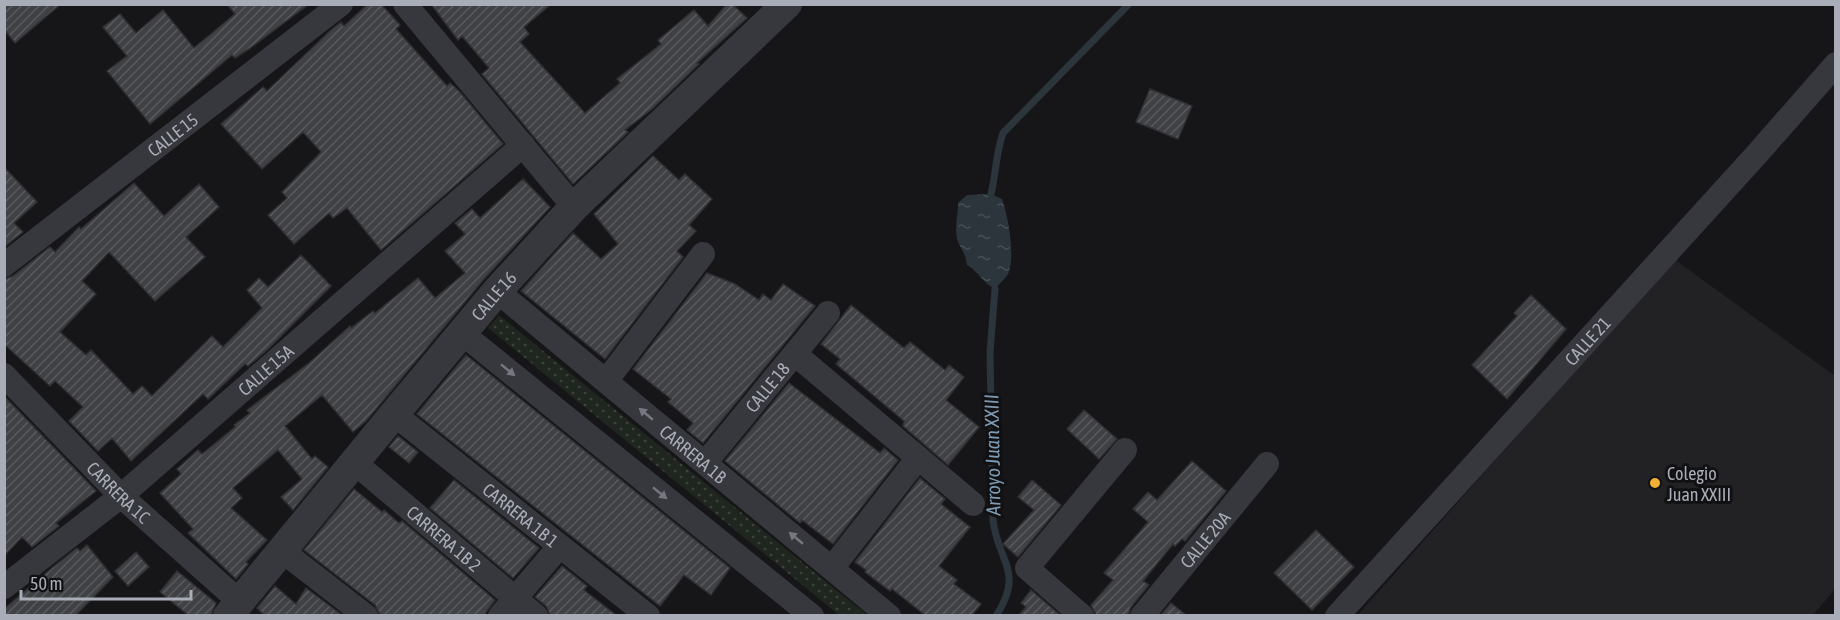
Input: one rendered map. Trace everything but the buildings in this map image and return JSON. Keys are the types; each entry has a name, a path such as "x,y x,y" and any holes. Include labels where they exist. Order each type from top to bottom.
{"street":[{"name":"CALLE 15","path":"4,265 341,4"},
{"path":"405,4 574,207"},
{"name":"CALLE 16","path":"233,608 497,291 574,207 788,4"},
{"name":"CALLE 21","path":"1338,615 1758,154 1836,64"},
{"name":"CALLE 15A","path":"4,587 121,495 523,145"},
{"path":"606,381 703,254"},
{"name":"CARRERA 1B","path":"497,291 890,615"},
{"name":"CALLE 18","path":"705,463 828,313"},
{"path":"463,334 812,615"},
{"path":"795,354 973,504"},
{"name":"CARRERA 1C","path":"4,375 233,608"},
{"name":"CARRERA 1B 1","path":"393,414 648,615"},
{"path":"1082,615 1027,568 1125,450"},
{"path":"832,568 918,458"},
{"name":"CARRERA 1B 2","path":"354,462 507,607 536,615"},
{"name":"CALLE 20A","path":"1142,615 1268,464"},
{"path":"507,607 559,547"},
{"path":"281,550 366,615"}],"shaded area":[{"name":"Colegio Juan XXIII","path":"1674,259 1835,376 1835,589 1813,615 1357,616"},
{"path":"499,315 867,615 839,615 488,328"}],"water":[{"path":"991,194 1002,199 1009,226 1011,247 1008,274 995,289 967,265 956,233 958,203 967,195"}],"waterway":[{"path":"991,194 1003,133 1129,4"},
{"name":"Arroyo Juan XXIII","path":"995,289 990,352 993,520 1009,577 1004,601 996,616"}],"place":[{"name":"Colegio Juan XXIII","path":"1655,483"}]}
